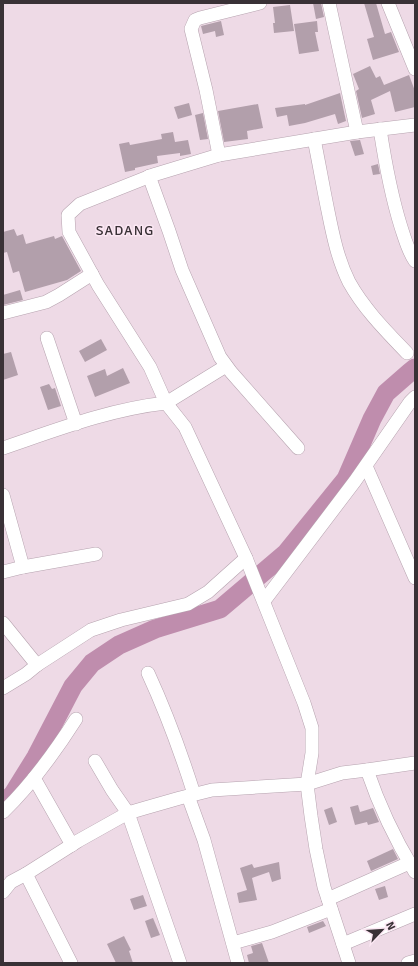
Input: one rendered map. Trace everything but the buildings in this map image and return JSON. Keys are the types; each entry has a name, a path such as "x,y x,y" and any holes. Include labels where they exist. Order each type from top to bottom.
{"street":[{"path":"219,155 206,90 191,28 195,20 200,18 260,3"},
{"path":"329,3 357,132"},
{"path":"388,3 415,69"},
{"path":"349,963 324,887 310,816 307,784 312,753 312,728 304,703 246,558 185,427 166,403 150,367 92,274 69,232 68,215 80,204 149,176 219,155 357,132 415,125"},
{"path":"380,129 385,163 396,211 410,253 415,261"},
{"path":"314,139 332,231 341,264 350,282 366,307 385,330 408,353"},
{"path":"149,176 192,295 220,357 226,366 298,448"},
{"path":"3,313 46,302 92,274"},
{"path":"47,338 76,424"},
{"path":"3,448 76,424 141,406 166,403 226,366"},
{"path":"262,597 366,466 415,397"},
{"path":"366,466 415,578"},
{"path":"3,495 23,567"},
{"path":"3,572 96,554"},
{"path":"3,688 91,630 121,620 188,604 208,592 246,558"},
{"path":"3,623 37,665"},
{"path":"148,673 159,697 186,768 191,795 238,963"},
{"path":"3,812 34,778 63,741 76,719"},
{"path":"95,760 112,790 128,813 180,963"},
{"path":"3,892 11,882 128,813 191,795 220,790 307,784 342,773 415,762"},
{"path":"233,943 272,932 329,904 412,867 400,848 379,804 367,770"},
{"path":"34,778 72,845"},
{"path":"26,874 71,963"},
{"path":"343,944 415,914"},
{"path":"408,963 415,961"}],"waterway":[{"path":"3,804 13,794 36,757 73,686 92,663 119,645 155,629 220,609 286,553 346,479 372,419 386,393 415,368"}],"district":[{"name":"SADANG","path":"125,230"}]}
